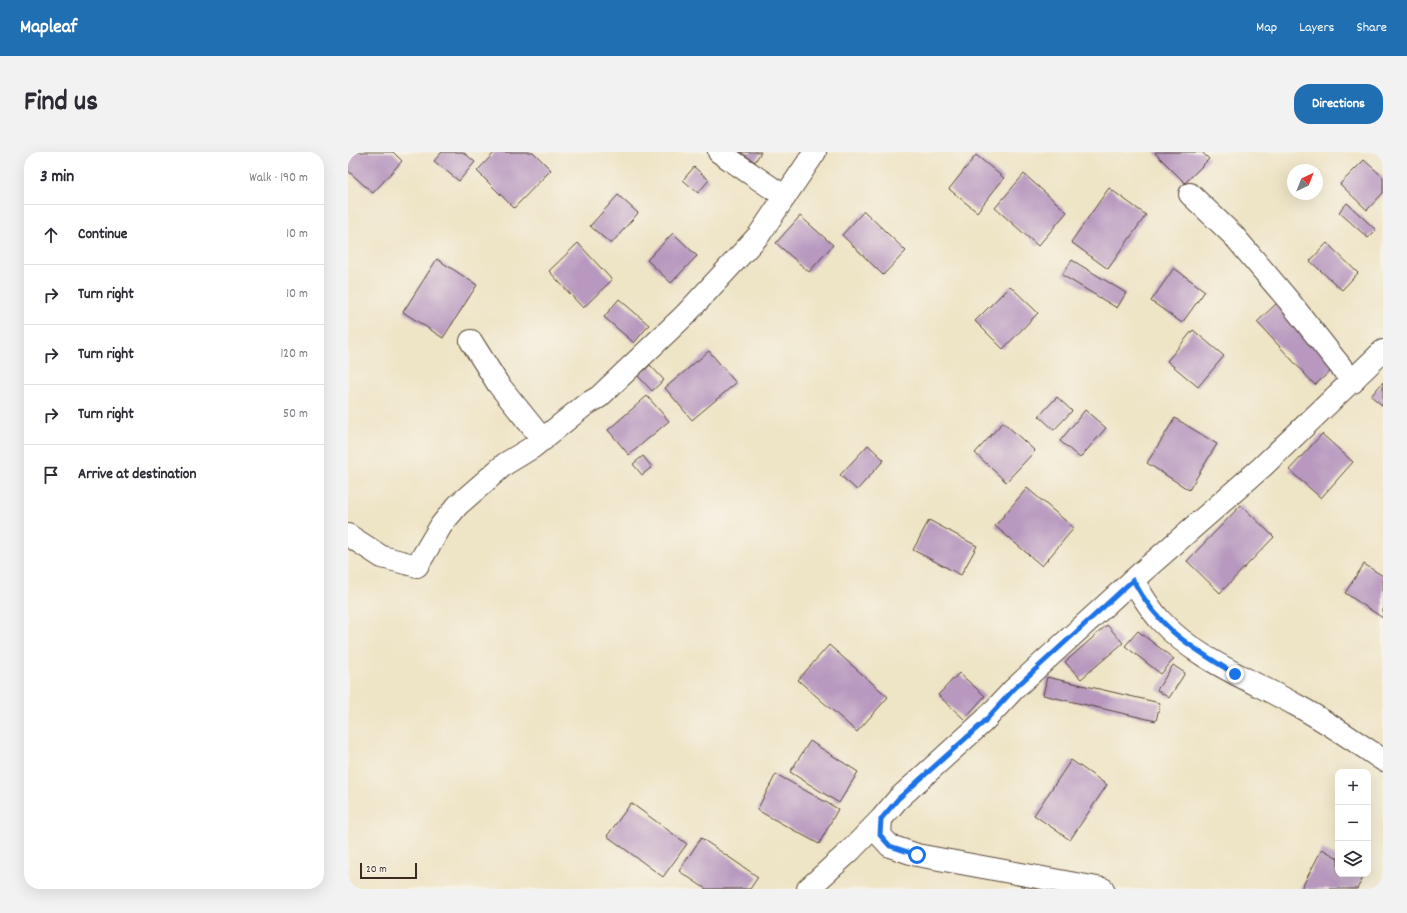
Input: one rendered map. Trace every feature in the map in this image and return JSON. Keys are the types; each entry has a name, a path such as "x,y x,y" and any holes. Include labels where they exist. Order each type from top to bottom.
{"street":[{"path":"719,152 785,196"},
{"path":"348,535 382,557 417,566 442,524 458,505 505,464 543,440 585,405 599,396 685,315 759,236 816,152"},
{"path":"1190,194 1234,236 1289,301 1353,382"},
{"path":"471,341 498,384 543,440"},
{"path":"808,889 851,850 898,799 984,722 1014,689 1133,580 1262,467 1353,382 1383,351"},
{"path":"1133,580 1144,601 1160,621 1184,642 1235,674 1296,705 1383,760"},
{"path":"881,819 880,835 890,846 917,855 1102,889"}],"building":[{"path":"348,152 393,152 402,161 373,193 348,171"},
{"path":"442,152 463,152 475,162 459,181 434,161"},
{"path":"495,152 533,152 551,170 514,208 477,171"},
{"path":"740,152 761,152 755,162"},
{"path":"1202,152 1209,159 1185,183 1155,153"},
{"path":"976,155 1004,178 977,212 949,189"},
{"path":"1364,160 1383,177 1383,193 1367,210 1340,184"},
{"path":"694,167 709,180 698,193 683,180"},
{"path":"1024,174 1067,212 1038,246 995,208"},
{"path":"1109,188 1146,215 1108,269 1071,242"},
{"path":"618,195 638,213 611,244 590,226"},
{"path":"1347,203 1376,230 1368,238 1339,212"},
{"path":"864,211 906,251 883,275 842,235"},
{"path":"800,216 833,245 809,272 776,243"},
{"path":"673,233 697,256 671,283 647,260"},
{"path":"578,243 612,280 583,308 549,271"},
{"path":"1327,243 1358,273 1342,290 1310,261"},
{"path":"437,259 477,285 443,338 403,312"},
{"path":"1072,260 1126,293 1117,308 1062,275"},
{"path":"1174,268 1205,291 1182,323 1151,301"},
{"path":"1010,286 1038,313 1003,349 975,321"},
{"path":"619,299 649,325 634,343 604,317"},
{"path":"1277,303 1336,366 1315,385 1257,322"},
{"path":"1193,330 1224,356 1198,387 1167,361"},
{"path":"709,351 736,383 692,420 665,388"},
{"path":"650,365 664,380 652,391 638,376"},
{"path":"1383,382 1383,406 1371,396"},
{"path":"647,396 669,421 629,455 608,430"},
{"path":"1057,397 1072,411 1054,430 1039,416"},
{"path":"1085,410 1106,428 1080,458 1060,441"},
{"path":"1175,418 1217,444 1189,490 1147,463"},
{"path":"1003,422 1035,451 1006,482 975,453"},
{"path":"1322,434 1353,462 1321,498 1289,470"},
{"path":"868,445 884,460 857,490 840,475"},
{"path":"643,456 652,467 642,475 633,464"},
{"path":"1027,488 1074,528 1042,566 995,526"},
{"path":"1241,505 1274,537 1220,593 1187,561"},
{"path":"929,520 977,546 961,575 913,550"},
{"path":"1364,564 1383,576 1383,618 1345,593"},
{"path":"1107,625 1123,643 1081,679 1065,662"},
{"path":"1138,631 1174,659 1161,674 1125,646"},
{"path":"829,645 888,697 857,732 798,680"},
{"path":"1173,665 1185,673 1169,698 1157,690"},
{"path":"959,673 985,696 964,719 938,695"},
{"path":"1047,677 1160,703 1156,721 1043,695"},
{"path":"810,741 858,772 839,803 790,772"},
{"path":"1071,760 1107,785 1070,840 1034,815"},
{"path":"776,774 838,809 819,844 757,810"},
{"path":"631,803 687,844 663,877 607,836"},
{"path":"701,838 758,877 750,889 706,889 679,871"},
{"path":"1322,849 1335,856 1335,877 1363,877 1357,889 1301,889"}],"route":[{"path":"917,855 890,846 880,835 881,819 898,799 984,722 1014,689 1133,580 1144,601 1160,621 1184,642 1235,674"}]}
